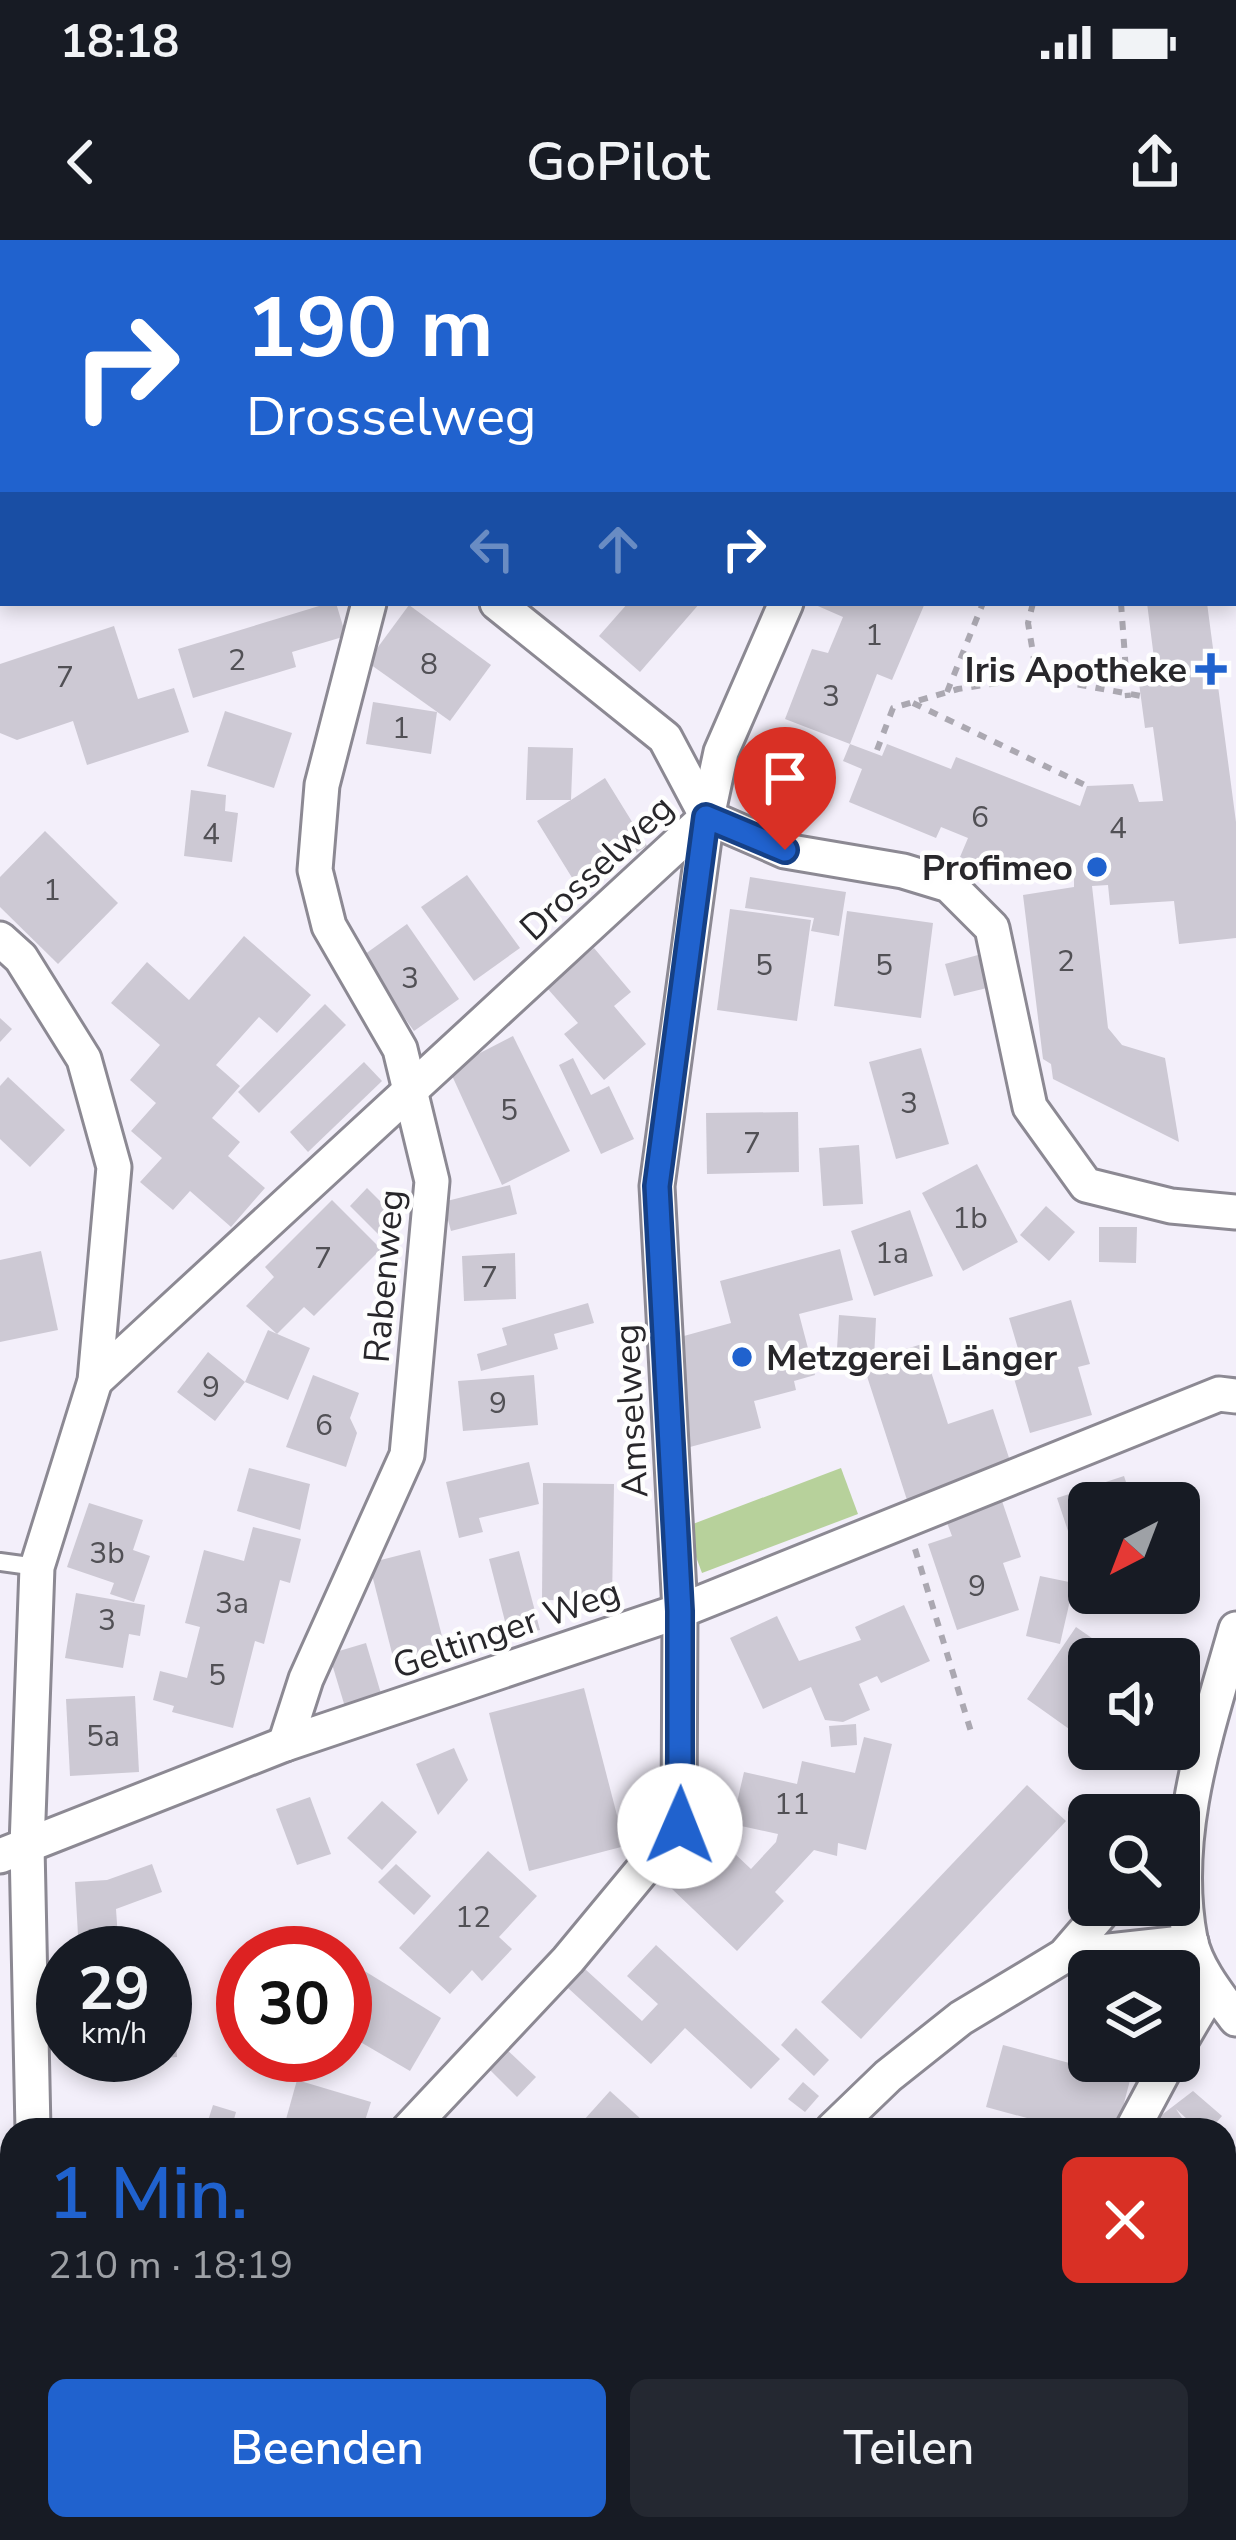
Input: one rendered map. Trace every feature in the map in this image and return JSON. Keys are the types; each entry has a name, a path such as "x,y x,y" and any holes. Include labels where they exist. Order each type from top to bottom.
{"street":[{"name":"Rabenweg","path":"285,1744 306,1679 407,1455 432,1181 400,1048 329,926 315,870 322,785 368,606"},
{"path":"501,606 665,738 706,817"},
{"name":"Amselweg","path":"419,2118 568,1960 680,1826 680,1611 657,1186 706,817 722,752 785,606"},
{"name":"Drosselweg","path":"95,1381 414,1092 706,817 785,850 903,871 949,885 992,928 1030,1107 1086,1185 1171,1205 1236,1212"},
{"path":"0,939 21,958 84,1059 114,1167 95,1381 37,1567 14,1851 32,2118"},
{"name":"Geltinger Weg","path":"14,1851 285,1744 680,1611 1219,1394 1236,1396"},
{"path":"1192,1794 1236,1629"},
{"path":"844,2118 961,2018 1064,1956 1090,1926"},
{"path":"1189,1926 1190,1942 1212,1988 1236,2019"},
{"path":"1064,1956 1190,1942"},
{"path":"1200,2008 1212,1988"},
{"path":"1138,2118 1158,2082"}],"lane":[{"path":"0,1562 37,1567"}],"path":[{"path":"947,692 981,606"},
{"path":"1032,606 1028,623 1037,677"},
{"path":"1121,606 1128,698"},
{"path":"878,750 893,708 947,692 1037,677 1128,698 1141,696"},
{"path":"913,703 1087,786"},
{"path":"907,1522 972,1735"}],"green space":[{"path":"841,1468 858,1514 702,1573 685,1527"}],"building":[{"path":"319,606 337,606 346,636 292,652 296,667 193,698 178,649"},
{"path":"410,606 491,665 450,721 367,662"},
{"path":"625,606 697,606 640,672 599,636"},
{"path":"818,606 924,606 892,680 877,674 850,744 785,719 812,649 828,653 843,617"},
{"path":"1147,606 1207,606 1236,822 1236,938 1179,944 1174,901 1110,905 1108,885 1092,886 1108,1028 1122,1045 1165,1058 1179,1142 1053,1079 1051,1064 1043,1059 1023,895 1074,887 1074,870 1052,875 1018,862 1012,878 960,857 968,838 941,827 936,838 849,802 862,769 843,761 850,744 882,756 887,744 951,769 956,757 1080,806 1087,786 1133,784 1139,802 1163,801 1153,727 1145,728 1137,668 1155,666"},
{"path":"114,626 138,699 174,688 189,732 87,765 73,721 17,740 0,733 0,664"},
{"path":"373,702 437,712 431,754 366,744"},
{"path":"225,711 292,733 274,788 207,766"},
{"path":"528,747 573,748 571,800 526,800"},
{"path":"605,778 647,846 579,889 537,821"},
{"path":"191,790 226,795 225,811 238,813 232,862 184,856"},
{"path":"45,831 118,903 58,964 0,907 0,877"},
{"path":"467,875 520,948 474,981 421,907"},
{"path":"750,877 846,892 839,936 811,931 814,918 745,908"},
{"path":"730,909 811,920 797,1021 717,1010"},
{"path":"847,911 933,923 921,1018 834,1006"},
{"path":"407,924 459,999 414,1031 361,957"},
{"path":"244,936 311,995 277,1033 259,1017 216,1065 240,1086 212,1118 240,1142 228,1156 265,1188 231,1227 190,1191 173,1210 140,1182 162,1158 131,1131 156,1103 130,1080 160,1045 111,1003 147,962 189,1000"},
{"path":"594,948 631,992 614,1006 646,1044 604,1080 564,1034 578,1023 547,988"},
{"path":"978,955 987,988 954,996 945,964"},
{"path":"325,1004 346,1025 259,1113 238,1092"},
{"path":"0,1018 12,1029 0,1042"},
{"path":"513,1036 570,1151 502,1185 449,1069"},
{"path":"921,1048 949,1144 896,1159 869,1062"},
{"path":"573,1058 591,1095 609,1086 634,1139 601,1154 559,1065"},
{"path":"364,1062 382,1081 308,1152 290,1132"},
{"path":"8,1077 65,1130 30,1167 0,1139 0,1086"},
{"path":"798,1112 799,1172 707,1174 706,1113"},
{"path":"859,1145 863,1204 823,1206 819,1148"},
{"path":"977,1164 1018,1242 963,1271 922,1193"},
{"path":"510,1185 517,1214 451,1231 443,1202"},
{"path":"367,1188 397,1218 379,1235 350,1206"},
{"path":"332,1200 381,1249 314,1316 304,1307 277,1334 246,1306 274,1277 265,1267"},
{"path":"1046,1206 1075,1232 1049,1261 1020,1235"},
{"path":"910,1210 933,1276 874,1296 851,1231"},
{"path":"1099,1227 1137,1227 1136,1263 1099,1262"},
{"name":"Metzgerei Länger","path":"840,1249 853,1300 799,1314 815,1375 794,1381 796,1390 754,1401 761,1428 690,1447 673,1386 673,1339 731,1323 720,1281"},
{"path":"41,1251 58,1330 0,1342 0,1260"},
{"path":"515,1253 516,1299 464,1301 462,1256"},
{"path":"1071,1300 1090,1364 1078,1367 1092,1415 1030,1433 1013,1375 1025,1372 1009,1318"},
{"path":"588,1303 594,1323 554,1334 558,1349 481,1371 477,1354 507,1345 502,1328"},
{"path":"839,1315 876,1318 874,1359 922,1344 948,1424 993,1409 1012,1467 907,1500 864,1367 836,1366"},
{"path":"268,1330 310,1348 288,1400 245,1382"},
{"path":"208,1352 245,1382 215,1421 177,1392"},
{"path":"313,1375 359,1393 350,1418 357,1433 346,1467 286,1447"},
{"path":"534,1375 538,1425 463,1431 458,1381"},
{"path":"529,1462 539,1504 479,1518 483,1532 459,1538 446,1482"},
{"path":"249,1468 310,1484 300,1530 237,1511"},
{"path":"543,1483 614,1484 612,1601 542,1600"},
{"path":"1068,1494 1068,1531 1057,1498"},
{"path":"1002,1501 1021,1557 1003,1563 1019,1610 957,1630 928,1544 952,1536 946,1520"},
{"path":"89,1503 143,1520 133,1550 150,1556 134,1602 110,1594 114,1583 67,1567"},
{"path":"253,1527 301,1539 290,1583 280,1580 264,1644 255,1641 233,1728 172,1712 174,1706 153,1700 160,1671 187,1678 200,1627 185,1623 204,1550 244,1561"},
{"path":"420,1550 445,1648 394,1661 369,1563"},
{"path":"519,1551 540,1630 509,1637 489,1559"},
{"path":"1040,1576 1068,1582 1060,1644 1026,1636"},
{"path":"76,1593 145,1605 140,1636 129,1634 123,1668 65,1658"},
{"path":"904,1605 930,1661 881,1683 877,1676 859,1684 870,1710 843,1722 825,1720 811,1687 763,1709 730,1638 777,1616 799,1661 861,1640 855,1627"},
{"path":"1076,1627 1092,1638 1069,1638"},
{"path":"1068,1639 1068,1728 1027,1699"},
{"path":"366,1643 382,1697 345,1707 329,1654"},
{"path":"584,1688 625,1846 529,1871 489,1713"},
{"path":"135,1696 139,1772 70,1776 66,1699"},
{"path":"856,1724 857,1745 831,1747 829,1726"},
{"path":"864,1737 892,1744 866,1850 838,1843 837,1856 814,1850 775,1892 784,1901 737,1951 671,1888 718,1838 751,1869 776,1842 778,1834 732,1824 744,1772 797,1784 802,1761 855,1773"},
{"path":"454,1748 468,1780 438,1815 416,1764"},
{"path":"1027,1785 1066,1821 861,2039 821,2002"},
{"path":"310,1797 331,1854 297,1865 276,1809"},
{"path":"382,1801 417,1832 382,1870 347,1838"},
{"path":"488,1851 537,1896 499,1937 512,1949 482,1981 472,1970 450,1994 399,1948"},
{"path":"152,1864 162,1892 116,1909 117,1926 77,1926 75,1882 107,1880"},
{"path":"396,1864 431,1896 414,1915 378,1882"},
{"path":"656,1945 780,2059 751,2089 685,2028 651,2064 568,1988 585,1969 642,2021 658,2004 627,1976"},
{"path":"372,1976 441,2018 410,2071 372,2049"},
{"path":"796,2028 829,2060 814,2076 781,2045"},
{"path":"1003,2045 1068,2063 1068,2082 1130,2082 1120,2118 1027,2118 986,2107"},
{"path":"504,2047 536,2077 517,2097 486,2066"},
{"path":"296,2082 304,2082 371,2102 366,2118 286,2118"},
{"path":"803,2082 819,2096 805,2112 788,2099"},
{"path":"610,2091 640,2118 586,2118"},
{"path":"1193,2091 1222,2116 1186,2118 1176,2109 1182,2118 1158,2118"},
{"path":"213,2105 236,2112 234,2118 209,2118"}],"place":[{"name":"Iris Apotheke","path":"1211,669"},
{"name":"Profimeo","path":"1097,867"},
{"name":"Metzgerei Länger","path":"742,1357"}],"route":[{"path":"680,1826 680,1611 657,1186 706,817 785,850"}]}
